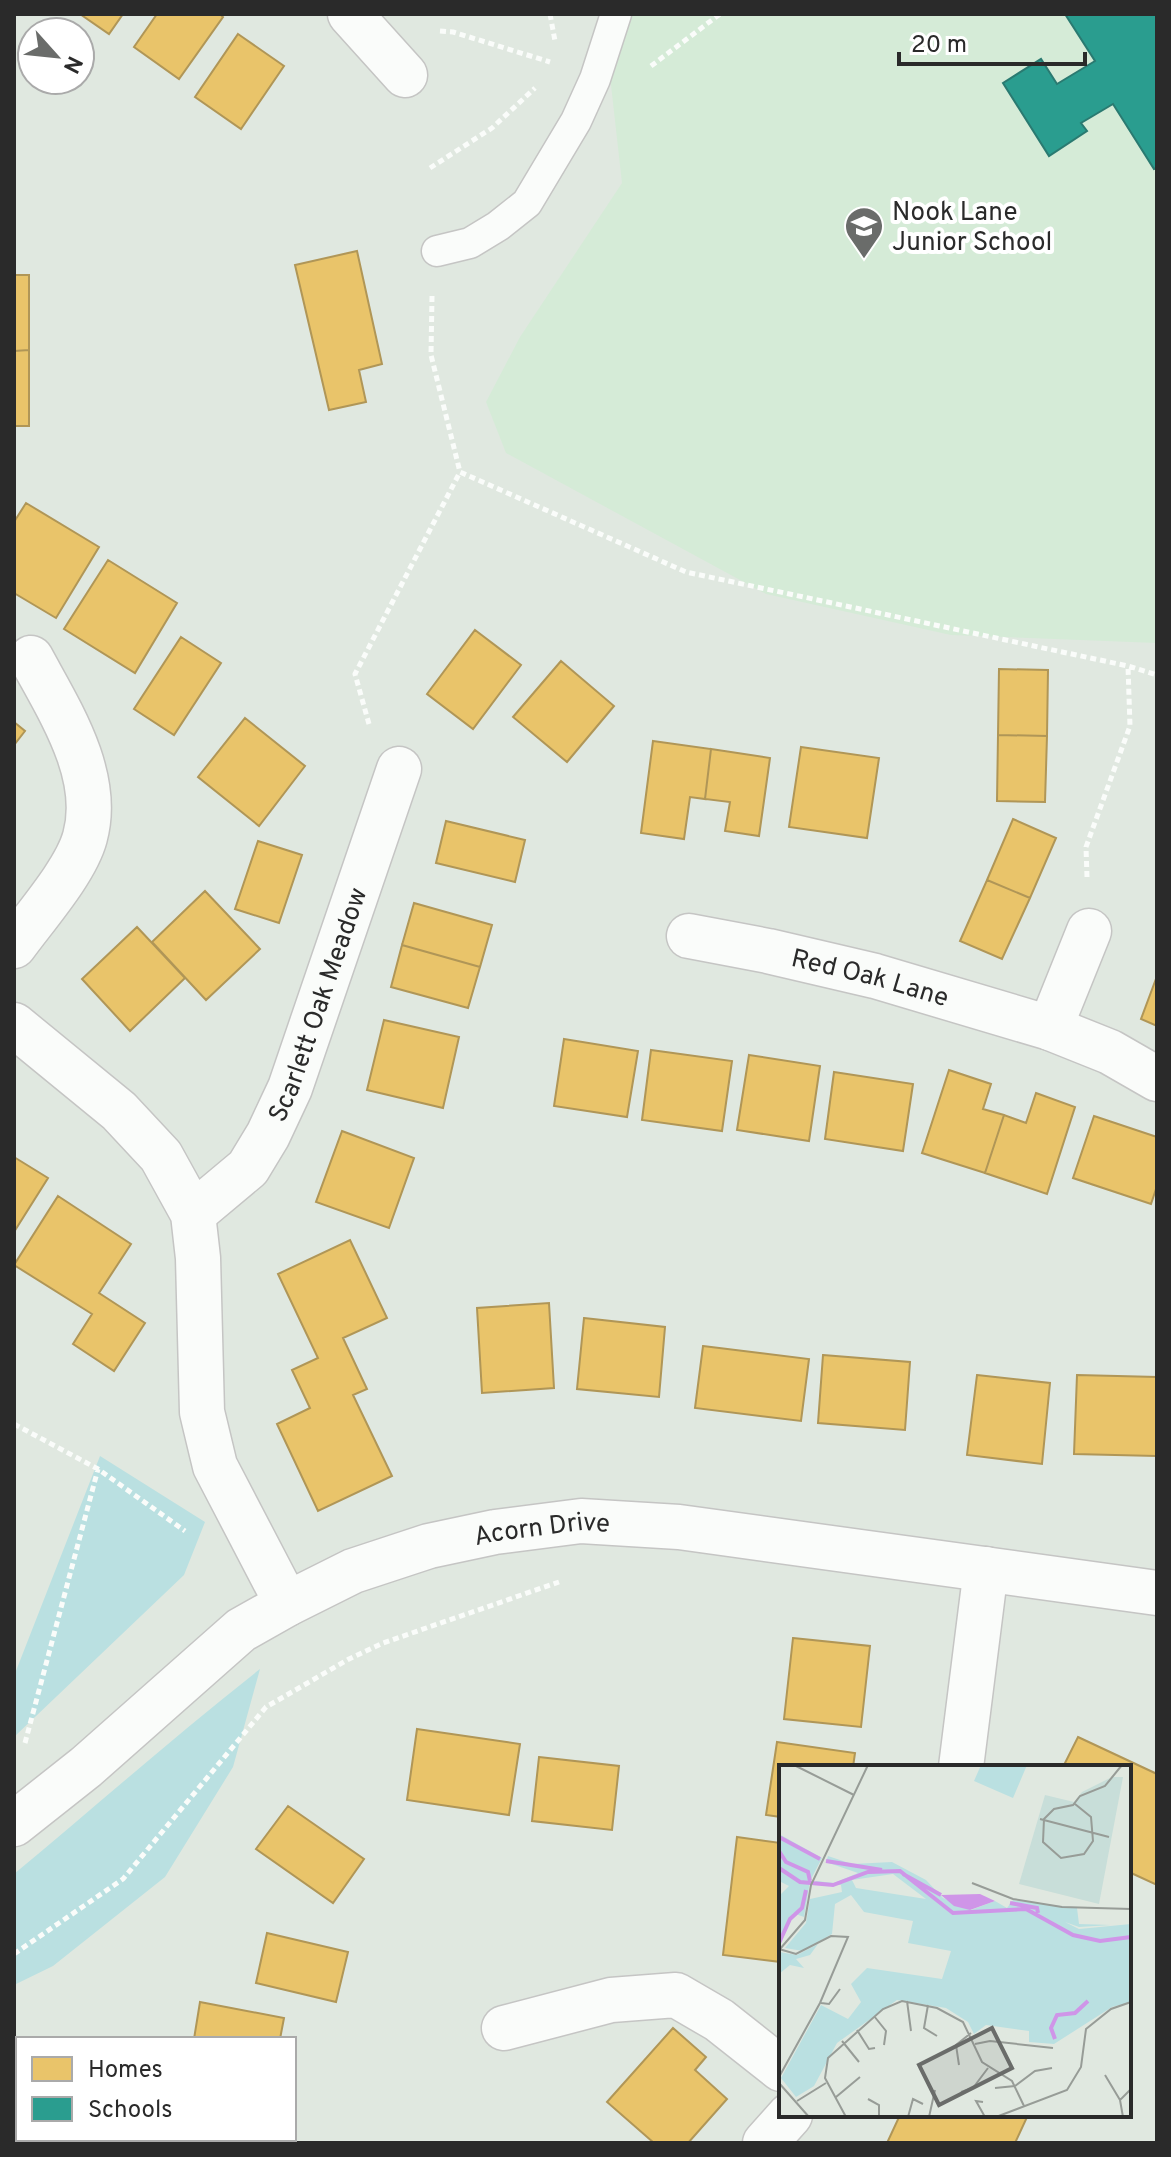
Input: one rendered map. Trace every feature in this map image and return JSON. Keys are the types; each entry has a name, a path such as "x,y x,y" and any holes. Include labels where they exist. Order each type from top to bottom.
{"street":[{"path":"355,18 405,75"},
{"path":"14,946 64,877 85,839 89,807 82,766 69,730 31,658"},
{"name":"Scarlett Oak Meadow","path":"193,1214 248,1168 274,1123 290,1088 399,769"},
{"path":"1050,1028 1089,931"},
{"name":"Red Oak Lane","path":"689,936 875,976 1050,1028 1110,1052 1157,1079"},
{"path":"14,1025 119,1111 161,1156 193,1214 198,1258 202,1412 215,1466 287,1604"},
{"name":"Acorn Drive","path":"14,1824 86,1767 241,1630 353,1571 429,1546 495,1532 581,1521 679,1527 1157,1593"},
{"path":"961,1765 986,1569"},
{"path":"504,2028 611,2000 676,1995 719,2020 779,2067"},
{"path":"765,2143 788,2117"}],"lane":[{"path":"437,251 470,243 527,203 576,121 595,79 616,14"}],"path":[{"path":"355,18 453,32 595,79 644,71 720,14"},
{"path":"430,168 492,128 559,65"},
{"path":"399,769 370,729 355,674 460,472 431,355 433,290"},
{"path":"460,472 686,572 1128,666 1157,675"},
{"path":"1089,931 1086,847 1130,726 1128,666"},
{"path":"14,1424 98,1469 186,1532"},
{"path":"22,1756 98,1469"},
{"path":"14,1954 123,1879 266,1707 383,1643 559,1582"}],"shaded area":[{"name":"Nook Lane Junior School","path":"603,14 1157,14 1157,643 951,635 766,594 506,453 486,402 520,337 622,183"},
{"path":"100,1456 205,1522 184,1575 14,1737 14,1676"},
{"path":"260,1669 233,1767 165,1877 53,1966 14,1985 14,1874"}],"building: Homes":[{"path":"80,14 123,14 109,34 96,25 96,16"},
{"path":"157,14 220,14 223,17 179,79 134,47"},
{"path":"238,34 284,66 241,129 195,97"},
{"path":"357,251 382,364 359,370 366,402 329,410 295,265"},
{"path":"14,275 29,275 29,350 14,351"},
{"path":"29,350 29,426 14,426 14,351"},
{"path":"26,503 99,547 56,618 14,593 14,522"},
{"path":"108,560 177,603 135,673 64,629"},
{"path":"475,630 521,665 473,729 427,694"},
{"path":"181,637 221,663 174,735 134,709"},
{"path":"561,661 614,706 567,762 513,717"},
{"path":"999,669 1048,670 1047,736 998,735"},
{"path":"245,718 305,766 259,826 198,777"},
{"path":"14,722 25,731 14,745"},
{"path":"998,735 1047,736 1045,802 997,801"},
{"path":"653,741 711,749 705,799 690,797 684,839 641,833"},
{"path":"801,747 879,758 867,838 789,827"},
{"path":"711,749 770,758 759,836 725,831 730,802 705,799"},
{"path":"1013,819 1056,838 1030,898 987,880"},
{"path":"446,821 525,840 515,882 436,863"},
{"path":"258,841 302,855 279,923 235,909"},
{"path":"987,880 1030,898 1002,959 960,941"},
{"path":"205,891 260,949 206,1000 152,942"},
{"path":"414,903 492,925 480,967 402,945"},
{"path":"137,927 185,978 130,1031 82,979"},
{"path":"402,945 480,967 468,1008 391,987"},
{"path":"1157,976 1157,1026 1141,1019"},
{"path":"384,1020 459,1037 443,1108 367,1090"},
{"path":"564,1039 638,1051 627,1117 554,1106"},
{"path":"651,1050 732,1061 722,1131 642,1120"},
{"path":"749,1055 820,1066 809,1141 737,1130"},
{"path":"949,1070 991,1084 983,1109 1004,1115 985,1173 922,1153"},
{"path":"834,1072 913,1084 903,1151 825,1139"},
{"path":"1036,1093 1075,1107 1047,1194 985,1173 1004,1115 1026,1123"},
{"path":"1094,1116 1157,1137 1157,1186 1151,1204 1073,1178"},
{"path":"342,1131 414,1158 389,1228 316,1202"},
{"path":"14,1157 48,1178 14,1232"},
{"path":"58,1196 131,1244 99,1293 145,1323 114,1371 73,1344 92,1314 14,1265"},
{"path":"350,1240 387,1318 343,1338 367,1389 353,1395 392,1476 318,1511 277,1424 310,1408 292,1370 318,1358 278,1274"},
{"path":"549,1303 554,1388 482,1393 477,1308"},
{"path":"584,1318 665,1327 659,1397 577,1389"},
{"path":"703,1346 809,1359 801,1421 695,1408"},
{"path":"823,1355 910,1362 905,1430 818,1423"},
{"path":"977,1375 1050,1383 1042,1464 967,1455"},
{"path":"1077,1375 1157,1377 1156,1456 1074,1454"},
{"path":"793,1638 870,1646 861,1727 784,1719"},
{"path":"417,1729 520,1744 509,1815 407,1800"},
{"path":"1078,1737 1157,1774 1157,1885 1131,1873 1131,1765 1064,1765"},
{"path":"777,1742 855,1753 853,1765 779,1765 779,1817 766,1815"},
{"path":"539,1757 619,1766 612,1830 532,1821"},
{"path":"288,1806 364,1859 333,1903 256,1849"},
{"path":"737,1837 779,1843 779,1962 723,1955"},
{"path":"267,1933 348,1952 336,2002 256,1983"},
{"path":"200,2002 284,2018 280,2037 194,2037"},
{"path":"673,2028 706,2057 695,2070 727,2099 688,2143 654,2143 607,2102"},
{"path":"899,2117 1027,2117 1015,2143 887,2143"},
{"path":"34,2141 154,2141 153,2143"}],"building: Schools":[{"path":"1065,14 1157,14 1157,168 1154,169 1113,104 1081,123 1087,131 1049,156 1003,83 1041,59 1057,84 1095,61"}],"place":[{"name":"Nook Lane Junior School","path":"864,260"}]}
